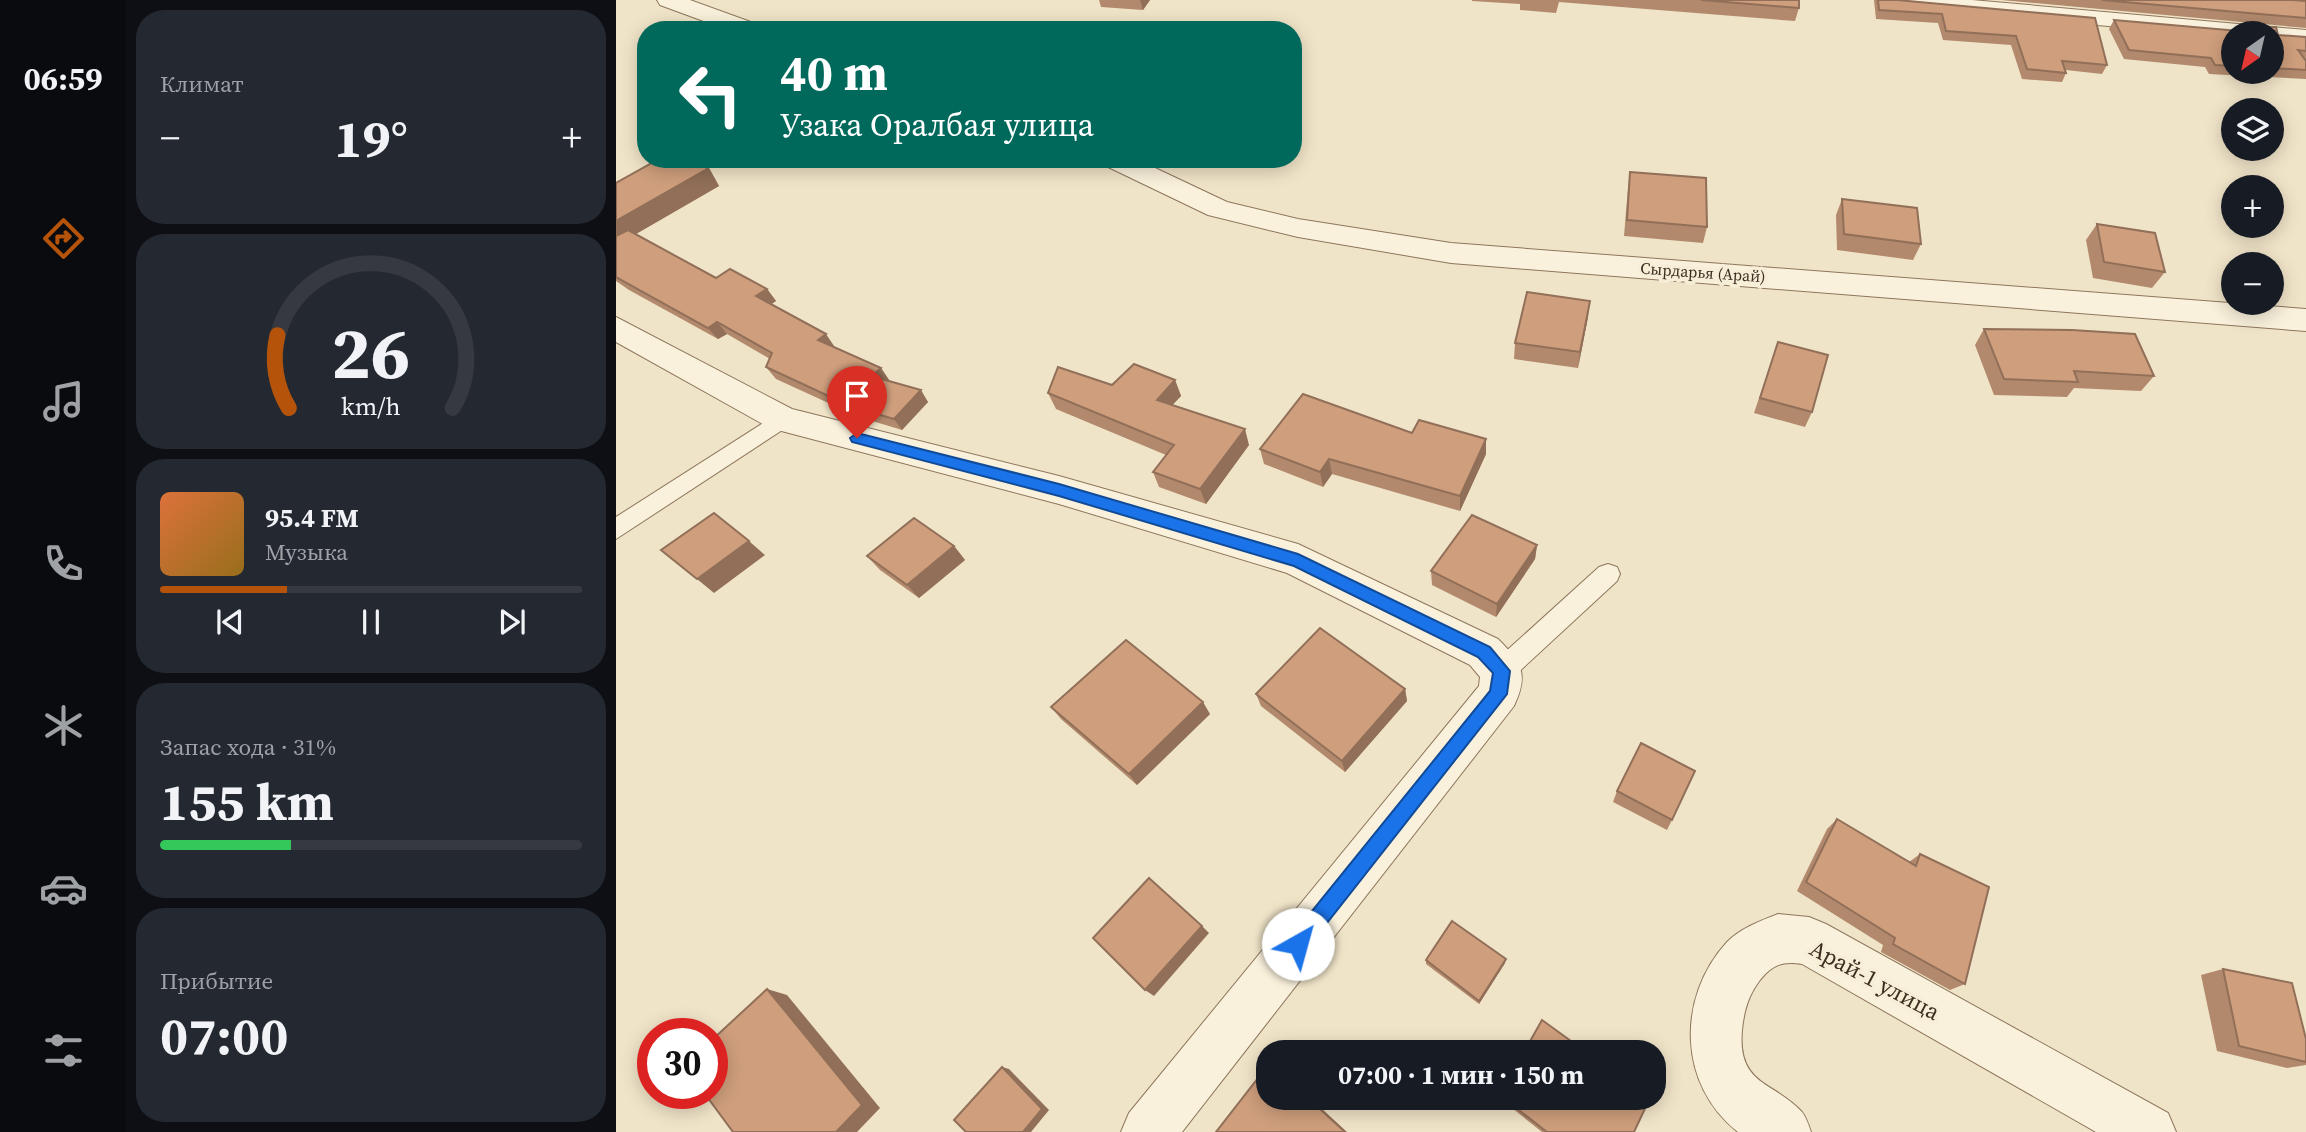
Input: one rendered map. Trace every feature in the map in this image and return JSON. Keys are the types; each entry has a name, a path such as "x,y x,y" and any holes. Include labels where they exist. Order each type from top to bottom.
{"street":[{"path":"668,0 726,21"},
{"path":"1895,0 2221,29"},
{"path":"2284,35 2306,37"},
{"name":"Сырдарья (Арай)","path":"1133,168 1219,209 1298,228 1451,253 2306,320"},
{"path":"616,328 782,419 1059,490 1298,560 1493,662 1499,694 1148,1132"},
{"name":"Арай-1 улица","path":"1784,1132 1742,1100 1722,1075 1717,1043 1721,1006 1733,972 1757,950 1780,937 1809,941 2149,1132"}],"lane":[{"path":"616,528 782,419"},
{"path":"1493,662 1608,574"}],"building":[{"path":"1701,0 1799,0 1799,8"},
{"path":"1878,0 2095,18 2107,65 2062,61 2066,73 2027,69 2016,36 1946,31 1942,14 1879,10"},
{"path":"2102,0 2306,1 2306,18"},
{"path":"2114,20 2221,29 2221,65 2215,65 2211,58 2129,50"},
{"path":"2284,35 2306,37 2306,51 2298,50 2306,61 2306,70 2284,69"},
{"path":"643,168 707,169 616,221 616,183"},
{"path":"1630,172 1706,178 1707,227 1627,220"},
{"path":"1842,199 1917,208 1921,244 1844,234"},
{"path":"2097,224 2155,233 2165,272 2104,262"},
{"path":"628,230 716,278 730,269 767,289 756,296 826,334 818,340 881,368 871,376 921,390 894,419 850,406 766,367 772,353 717,322 708,328 616,277 616,236"},
{"path":"1527,292 1590,301 1580,352 1515,343"},
{"path":"1984,329 2135,334 2154,376 2074,371 2078,382 2004,379"},
{"path":"1778,342 1828,355 1812,412 1760,398"},
{"path":"1134,364 1175,380 1157,400 1245,429 1200,489 1153,472 1174,445 1048,393 1058,367 1112,385"},
{"path":"1303,394 1412,433 1419,420 1486,439 1460,496 1329,459 1320,472 1260,449"},
{"path":"714,513 749,541 697,579 661,550"},
{"path":"1472,515 1537,545 1497,604 1431,571"},
{"path":"914,518 954,546 907,585 867,556"},
{"path":"1320,628 1405,689 1342,761 1256,694"},
{"path":"1126,640 1203,702 1129,774 1051,707"},
{"path":"1641,743 1695,771 1672,820 1617,791"},
{"path":"1837,819 1916,866 1920,854 1989,887 1965,984 1893,944 1895,938 1806,882"},
{"path":"1149,878 1202,926 1145,990 1093,938"},
{"path":"1452,921 1506,959 1479,1001 1426,960"},
{"path":"2223,969 2292,983 2306,1039 2306,1062 2239,1046"},
{"path":"767,989 862,1105 836,1132 733,1132 716,1109 728,1109 728,1025"},
{"path":"1542,1020 1570,1040 1531,1040"},
{"path":"1002,1067 1042,1109 1023,1132 966,1132 954,1120"},
{"path":"1256,1081 1256,1110 1321,1110 1345,1132 1216,1132"},
{"path":"1519,1110 1644,1110 1634,1132 1547,1132"}],"route":[{"path":"857,438 1059,490 1298,560 1484,652 1502,671 1499,694 1298,944"}]}
